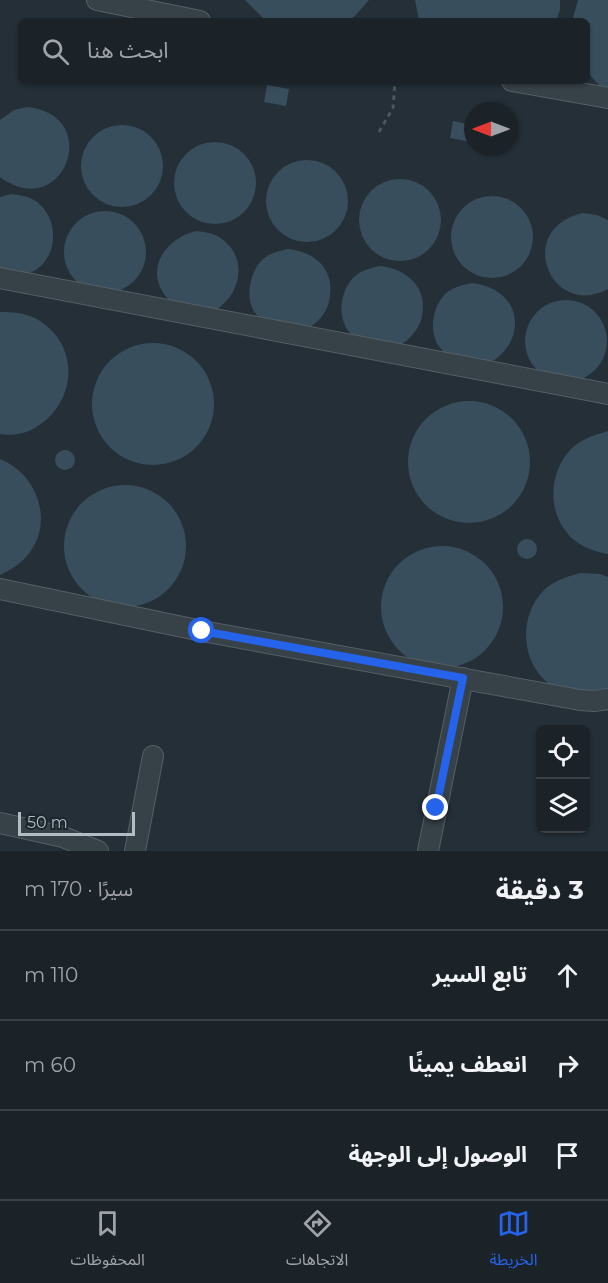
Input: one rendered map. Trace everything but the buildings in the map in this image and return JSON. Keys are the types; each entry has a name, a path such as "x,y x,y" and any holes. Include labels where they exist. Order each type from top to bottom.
{"lane":[{"path":"97,0 185,18"},
{"path":"529,84 608,98"},
{"path":"0,278 608,394"},
{"path":"0,589 202,631 580,700 608,699"},
{"path":"428,851 463,678"},
{"path":"135,851 153,756"},
{"path":"0,823 63,837 98,851"}],"path":[{"path":"379,132 393,108 395,84"}],"water":[{"path":"245,0 369,0 352,18 263,18"},
{"path":"415,0 560,0 557,18 418,18"},
{"path":"578,0 608,0 608,90 600,86 590,75 590,18 573,18"},
{"path":"267,85 289,89 286,106 264,102"},
{"path":"27,107 51,114 65,128 69,145 66,163 57,178 42,187 22,188 0,177 0,120 14,110"},
{"path":"453,121 464,123 464,141 450,138"},
{"path":"122,125 138,128 151,137 160,150 163,166 160,182 151,195 138,204 122,207 106,204 93,195 84,182 81,166 84,150 93,137 106,128"},
{"path":"215,142 231,145 244,154 253,167 256,183 253,199 244,212 231,221 215,224 199,221 186,212 177,199 174,183 177,167 186,154 199,145"},
{"path":"307,160 323,163 336,172 345,185 348,201 345,217 336,230 323,239 307,242 291,239 278,230 269,217 266,201 269,185 278,172 291,163"},
{"path":"400,179 416,182 429,191 438,204 441,220 438,236 429,249 416,258 400,261 384,258 371,249 362,236 359,220 362,204 371,191 384,182"},
{"path":"11,194 28,197 37,202 51,221 53,232 49,254 43,263 34,271 20,276 0,274 0,197"},
{"path":"492,196 508,199 521,208 530,221 533,237 530,253 521,266 508,275 492,278 476,275 463,266 454,253 451,237 454,221 463,208 476,199"},
{"path":"105,211 121,214 134,223 143,236 146,252 143,268 134,281 121,290 105,293 89,290 76,281 67,268 64,252 67,236 76,223 89,214"},
{"path":"583,213 597,215 608,220 608,289 588,295 570,292 557,283 548,269 545,252 549,236 562,222"},
{"path":"196,231 213,234 222,239 235,254 238,262 234,290 221,306 210,312 170,301 157,278 157,267 166,249 185,235"},
{"path":"288,249 308,254 316,259 327,272 330,281 328,306 318,321 303,330 263,320 256,315 250,299 251,281 258,265 269,255"},
{"path":"380,266 408,276 419,290 422,299 423,309 417,329 406,341 392,347 354,336 343,322 343,297 350,282 361,272"},
{"path":"472,283 500,293 506,299 514,315 515,325 509,345 502,354 484,364 446,353 439,346 433,331 434,314 441,299 452,289"},
{"path":"566,300 582,303 595,312 604,325 607,341 604,357 595,370 582,379 566,382 550,379 537,370 528,357 525,341 528,325 537,312 550,303"},
{"path":"0,312 31,316 40,321 54,333 63,347 68,362 65,393 57,408 46,420 24,433 0,434"},
{"path":"153,343 176,347 196,361 210,381 214,404 210,427 196,447 176,461 153,465 130,461 110,447 96,427 92,404 96,381 110,361 130,347"},
{"path":"469,401 492,405 512,419 526,439 530,462 526,485 512,505 492,519 469,523 446,519 426,505 412,485 408,462 412,439 426,419 446,405"},
{"path":"608,431 608,554 582,545 565,531 555,508 553,495 558,471 563,459 571,449 584,440"},
{"path":"65,450 72,453 75,460 72,467 65,470 58,467 55,460 58,453"},
{"path":"0,459 13,466 32,486 41,512 37,539 30,552 24,559 0,575"},
{"path":"125,485 148,489 168,503 182,523 186,546 182,569 168,589 148,603 125,607 102,603 82,589 68,569 64,546 68,523 82,503 102,489"},
{"path":"527,539 534,542 537,549 534,556 527,559 520,556 517,549 520,542"},
{"path":"442,546 465,550 485,564 499,584 503,607 499,630 485,650 465,664 442,668 419,664 399,650 385,630 381,607 385,584 399,564 419,550"},
{"path":"580,573 600,574 608,577 608,692 562,691 538,673 527,646 526,632 534,603 543,591 555,582"}],"route":[{"path":"202,631 463,678 436,808"}]}
